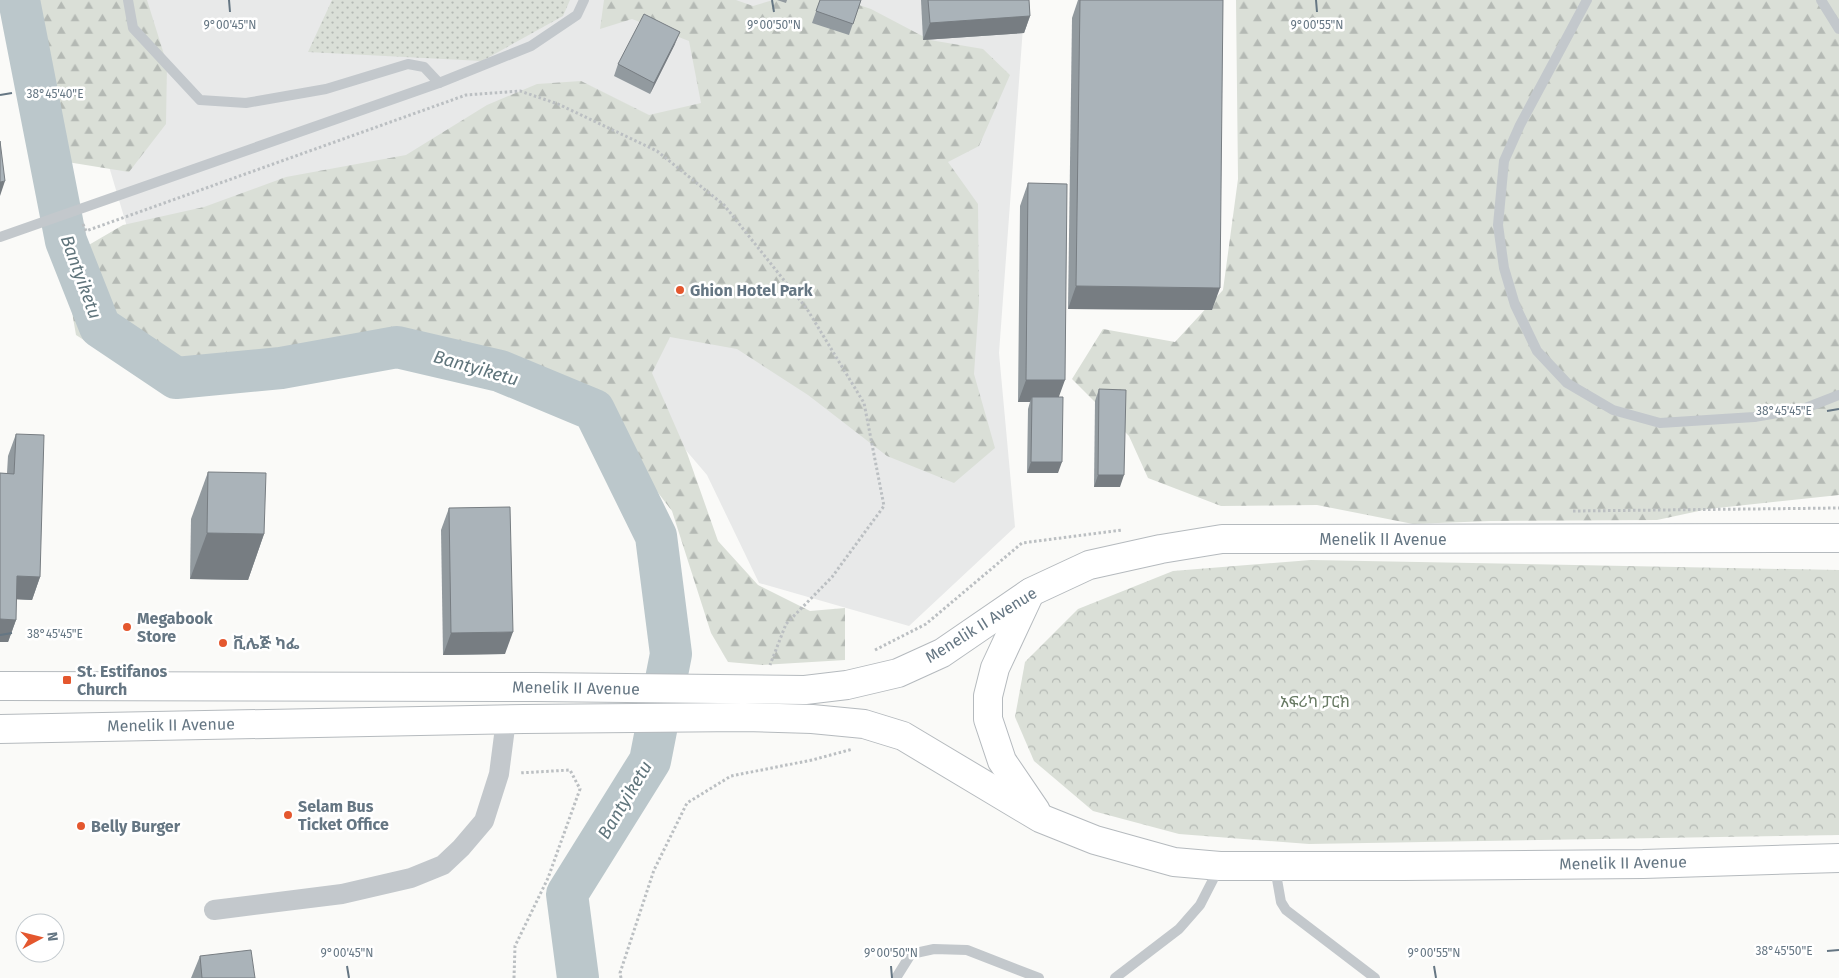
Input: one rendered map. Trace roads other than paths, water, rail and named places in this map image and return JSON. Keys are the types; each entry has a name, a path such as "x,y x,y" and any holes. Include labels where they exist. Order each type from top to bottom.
{"main road":[{"name":"Menelik II Avenue","path":"0,686 535,687 805,690 847,685 898,673 942,653 1031,592 1089,565 1160,549 1222,539 1839,538"},
{"path":"1031,592 995,668 988,696 988,719 1002,761 1040,818"},
{"name":"Menelik II Avenue","path":"0,728 515,719 744,717 812,719 864,724 903,736 1040,818 1095,840 1174,862 1220,866 1643,864 1839,858"}],"street":[{"path":"214,910 342,894 411,878 443,865 461,848 484,821 515,719"}],"lane":[{"path":"128,0 133,28 200,100 246,102 326,89 408,64 424,68 439,83"},
{"path":"2,236 439,83 530,46 577,15 584,0"},
{"path":"1588,0 1520,125 1504,161 1498,225 1504,268 1515,305 1536,351 1567,383 1613,410 1660,423 1754,417 1803,409 1839,395"},
{"path":"1821,0 1839,29"},
{"path":"1115,978 1179,929 1200,905 1220,866"},
{"path":"1275,866 1280,902 1286,910 1375,978"},
{"path":"896,978 896,974 910,954 934,949 967,950 1039,978"}],"waterway":[{"name":"Bantyiketu","path":"19,0 66,241 100,327 176,378 281,368 397,347 500,371 594,410 656,536 671,654 650,761 567,894 578,978"}],"place":[{"name":"Ghion Hotel Park","path":"680,290"},
{"name":"Megabook Store","path":"127,627"},
{"name":"ቪሌጅ ካፌ","path":"223,643"},
{"name":"St. Estifanos Church","path":"67,680"},
{"name":"Selam Bus Ticket Office","path":"288,815"},
{"name":"Belly Burger","path":"81,826"}],"park label":[{"name":"አፍሪካ ፓርክ","path":"1315,701"}]}
